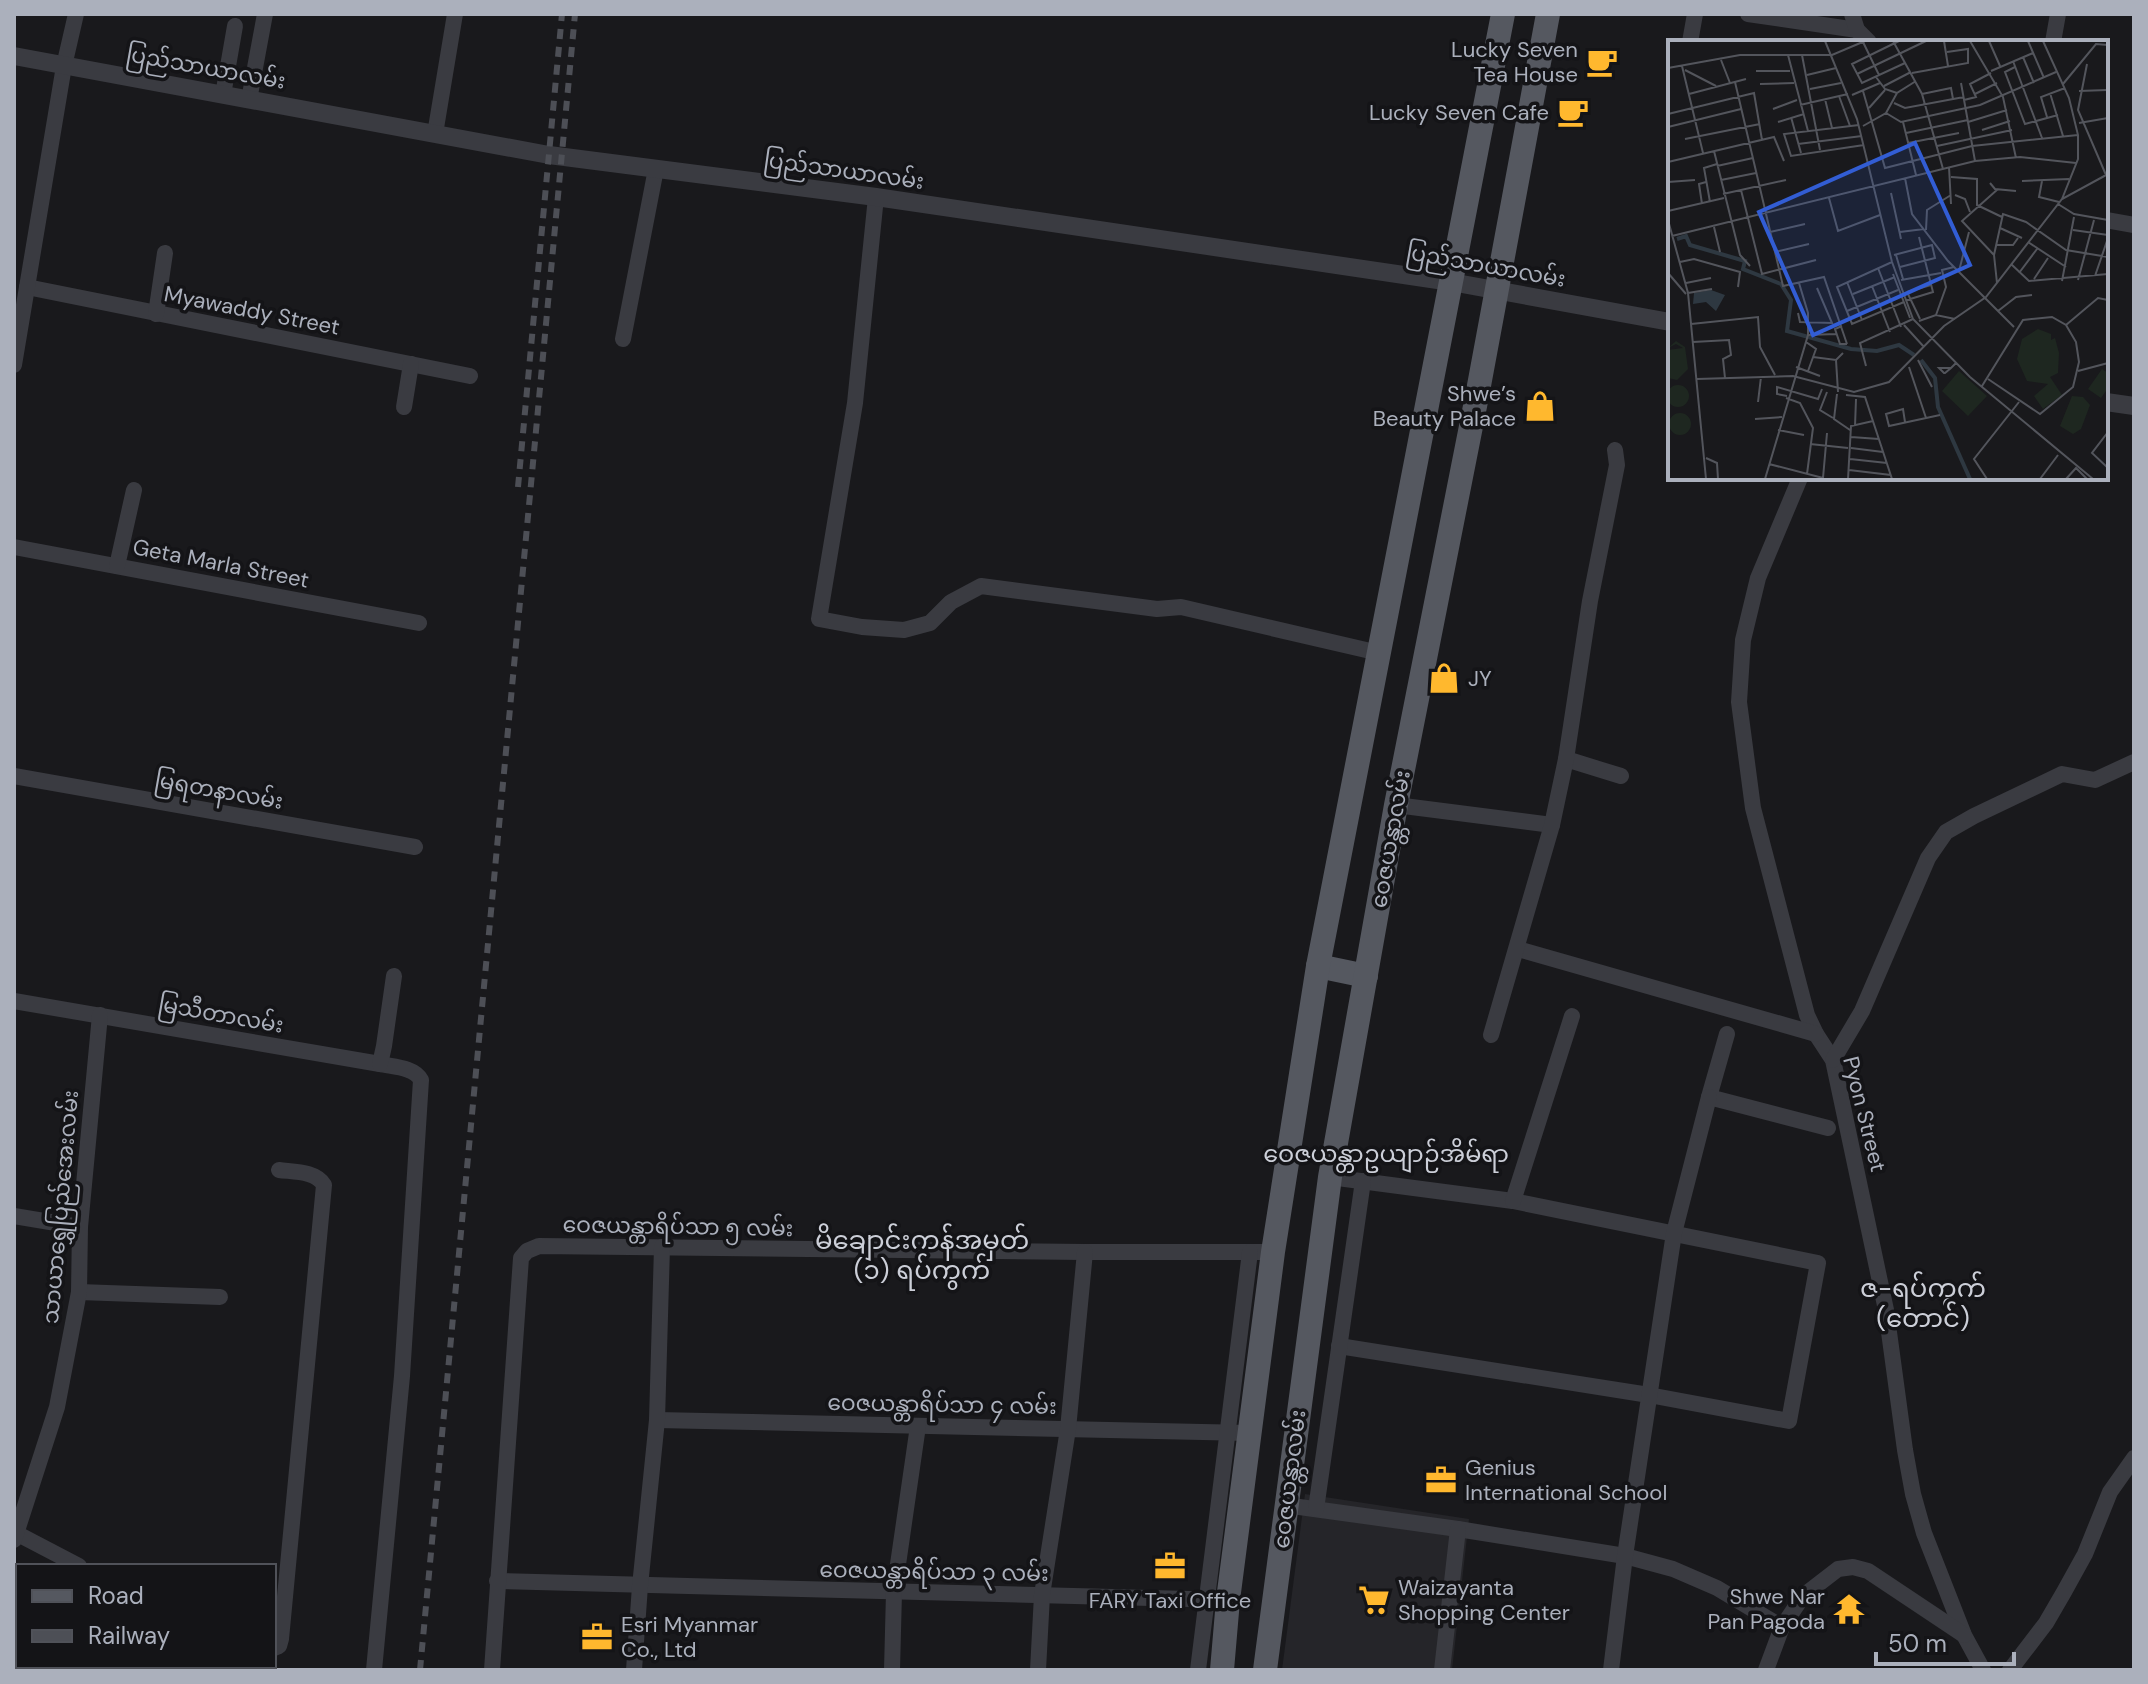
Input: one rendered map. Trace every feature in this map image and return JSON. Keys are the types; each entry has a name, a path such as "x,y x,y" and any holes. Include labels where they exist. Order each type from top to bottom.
{"main road":[{"name":"ဝေဇယန္တာလမ်း","path":"1222,1670 1216,1599 1261,1252 1503,14"},
{"name":"ဝေဇယန္တာလမ်း","path":"1265,1670 1330,1177 1396,805 1478,391 1548,14"},
{"path":"1318,966 1366,976"}],"street":[{"path":"14,365 64,66 76,14"},
{"path":"249,100 265,14"},
{"path":"435,134 455,14"},
{"path":"1690,40 1695,14"},
{"path":"1748,14 1859,29"},
{"path":"2053,40 2058,14"},
{"path":"223,95 235,26"},
{"name":"ပြည်သာယာလမ်း","path":"14,56 549,155 876,197 1451,282 1668,322"},
{"path":"623,339 656,169"},
{"path":"876,197 855,403 819,619 862,627 904,630 930,623 951,602 981,586 1157,609 1181,607 1379,653"},
{"path":"2108,220 2134,225"},
{"path":"156,314 165,253"},
{"name":"Myawaddy Street","path":"27,287 470,376"},
{"path":"404,407 411,364"},
{"path":"2108,402 2134,406"},
{"path":"1491,1035 1552,825 1566,759 1590,601 1617,465 1615,450"},
{"name":"Pyon Street","path":"1799,480 1758,578 1743,640 1739,702 1753,808 1803,1002 1816,1034 1833,1060 1886,1310 1913,1494 1924,1533 1964,1635 1983,1670"},
{"path":"117,566 134,490"},
{"name":"Geta Marla Street","path":"14,547 419,623"},
{"path":"1566,759 1621,776"},
{"path":"1833,1060 1862,1011 1928,858 1946,832 2062,774 2095,780 2134,762"},
{"name":"မြရတနာလမ်း","path":"14,776 415,847"},
{"path":"1396,805 1552,825"},
{"path":"1518,949 1816,1034"},
{"path":"380,1064 394,976"},
{"name":"မြသီတာလမ်း","path":"14,1001 380,1064 412,1071 421,1080 402,1376 374,1670"},
{"name":"သာယာရွှေပြည်အေးလမ်း","path":"15,1535 57,1407 79,1292 80,1227 100,1015"},
{"path":"1513,1201 1572,1016"},
{"path":"1611,1670 1625,1556 1674,1233 1727,1034"},
{"path":"1709,1097 1828,1128"},
{"path":"276,1647 281,1639 324,1185 320,1178 306,1173 279,1170"},
{"path":"1330,1177 1513,1201 1818,1263 1789,1421 1649,1395 1339,1346"},
{"path":"1316,1509 1363,1181"},
{"path":"14,1216 80,1227"},
{"name":"ဝေဇယန္တာရိပ်သာ ၅ လမ်း","path":"497,1581 521,1258 527,1251 539,1246 1261,1252"},
{"path":"634,1670 657,1420 662,1247"},
{"path":"1038,1670 1042,1595 1068,1429 1085,1252"},
{"path":"79,1292 220,1297"},
{"name":"ဝေဇယန္တာရိပ်သာ ၄ လမ်း","path":"657,1420 1238,1433"},
{"path":"892,1670 894,1592 918,1426"},
{"path":"2010,1670 2046,1623 2085,1554 2110,1492 2134,1458"},
{"path":"1285,1505 1625,1556 1673,1569 1717,1588 1782,1627"},
{"path":"1442,1670 1458,1529"},
{"path":"15,1535 75,1564"},
{"path":"1766,1670 1782,1627 1803,1596 1838,1569 1853,1567 1868,1571 1964,1635"},
{"path":"492,1670 497,1581"},
{"name":"ဝေဇယန္တာရိပ်သာ ၃ လမ်း","path":"497,1581 1216,1599"},
{"path":"1198,1670 1216,1599"}],"shaded area":[{"path":"1305,1494 1469,1519 1452,1670 1282,1670"}],"railway":[{"path":"518,487 562,14"},
{"path":"420,1670 575,14"}],"place":[{"name":"Lucky Seven Tea House","path":"1602,62"},
{"name":"Lucky Seven Cafe","path":"1573,112"},
{"name":"Shwe’s Beauty Palace","path":"1540,406"},
{"name":"JY","path":"1444,678"},
{"name":"Genius International School","path":"1441,1480"},
{"name":"FARY Taxi Office","path":"1170,1566"},
{"name":"Waizayanta Shopping Center","path":"1374,1600"},
{"name":"Shwe Nar Pan Pagoda","path":"1849,1609"},
{"name":"Esri Myanmar Co., Ltd","path":"597,1637"}],"district":[{"name":"ဝေဇယန္တာဥယျာဉ်အိမ်ရာ","path":"1386,1154"},
{"name":"မိချောင်းကန်အမှတ် (၁) ရပ်ကွက်","path":"922,1255"},
{"name":"ဇ-ရပ်ကွက် (တောင်)","path":"1923,1303"}]}
